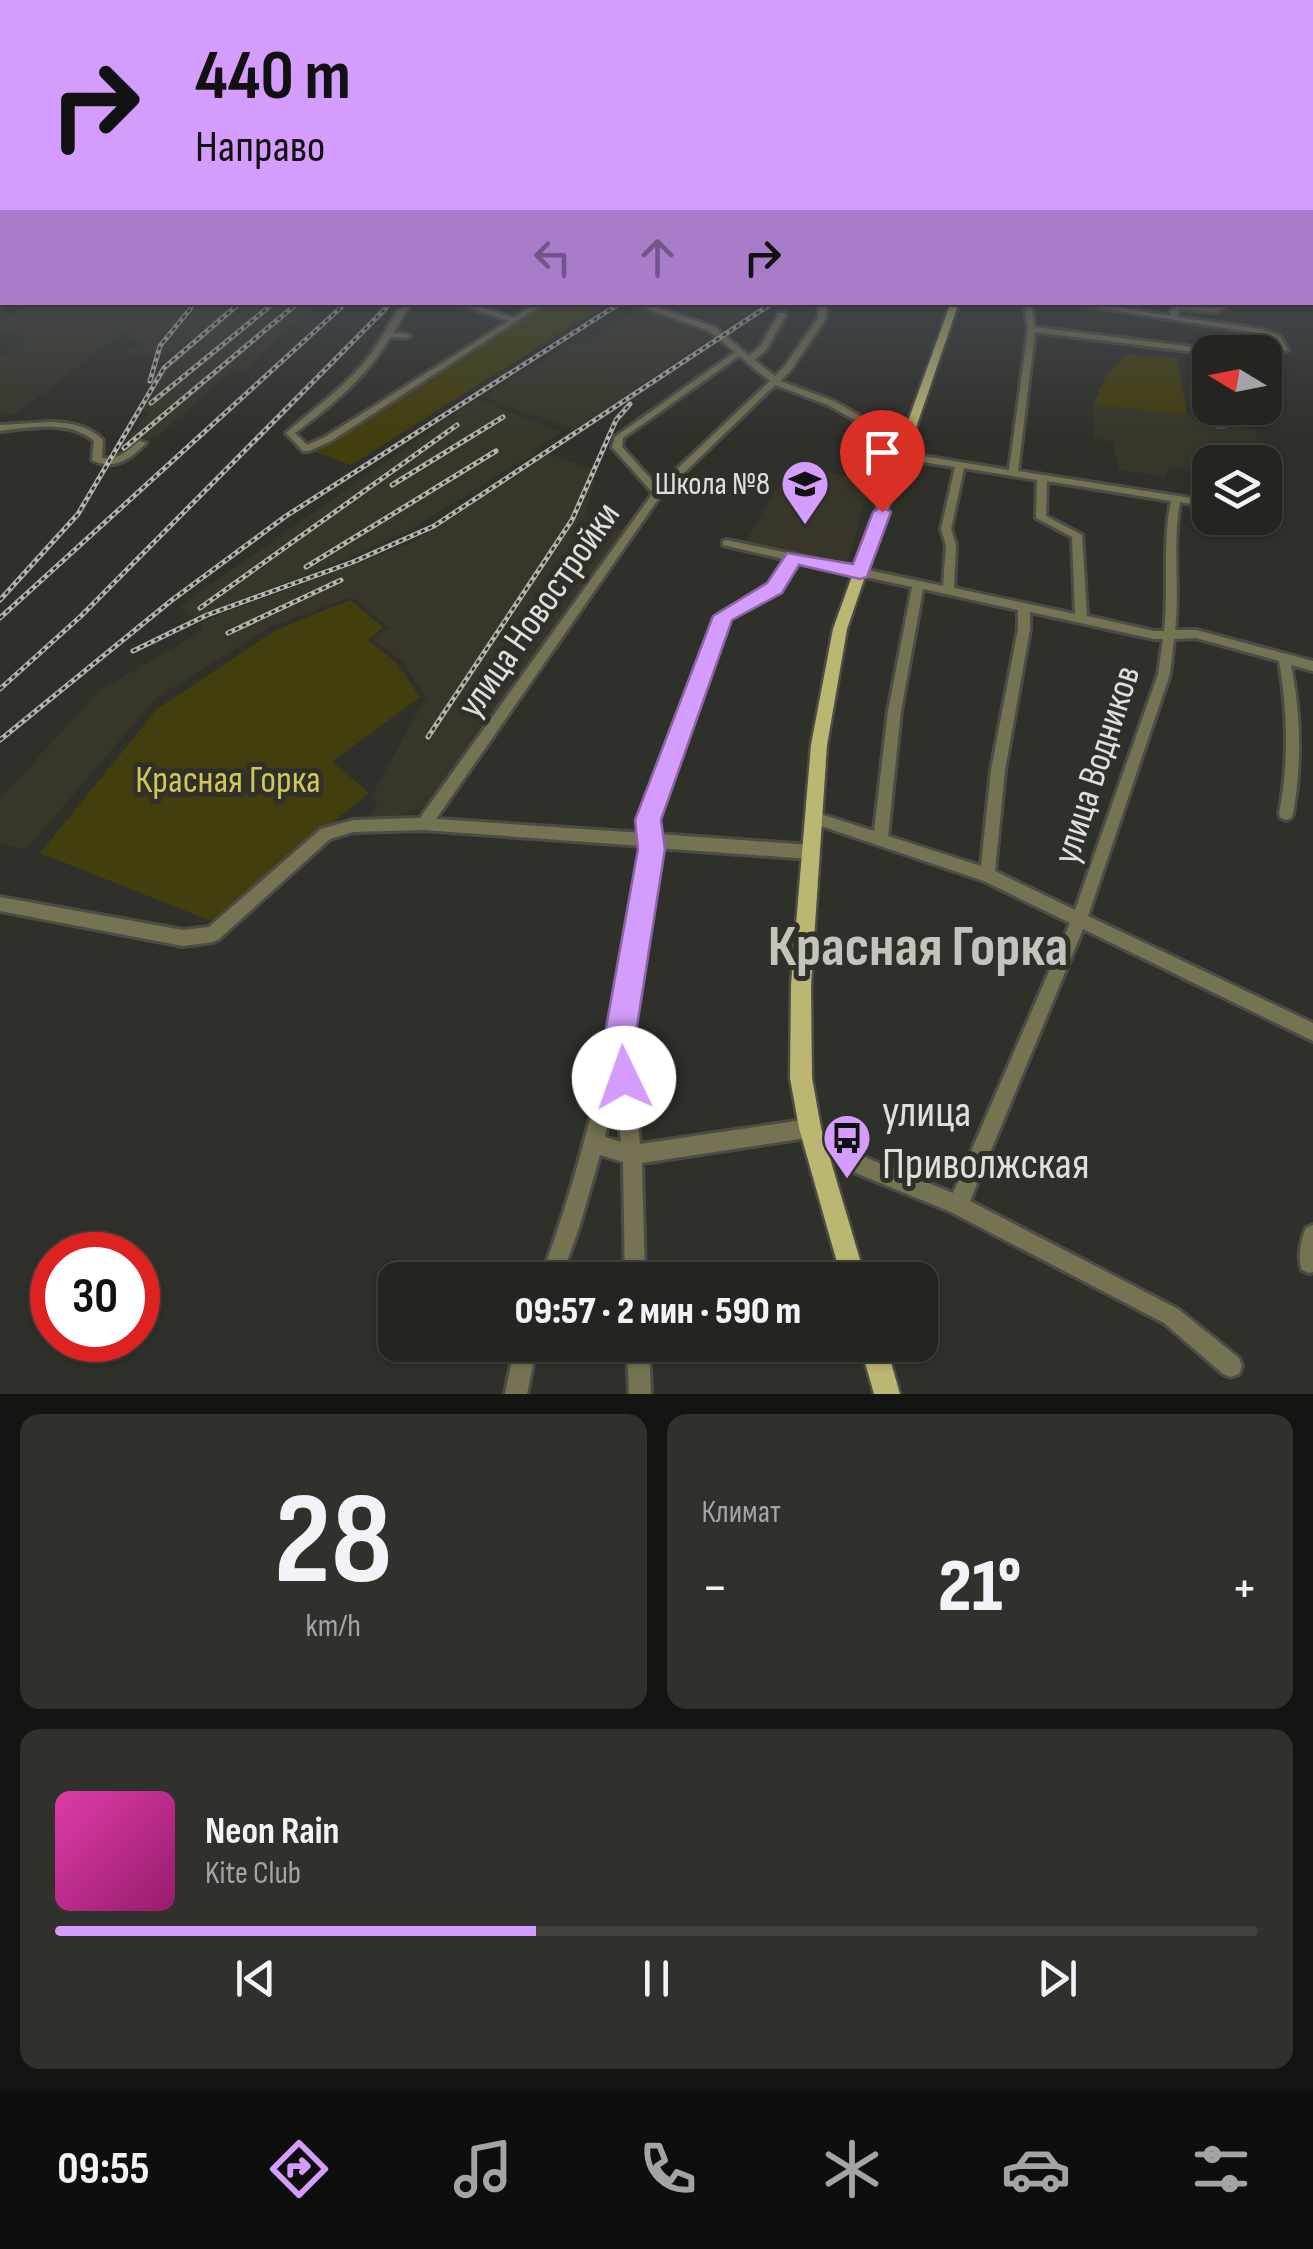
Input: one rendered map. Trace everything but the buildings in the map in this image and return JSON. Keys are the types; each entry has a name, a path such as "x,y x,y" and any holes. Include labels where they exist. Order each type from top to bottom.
{"main road":[{"path":"849,1262 812,1134 799,1052 810,852 828,680 860,572 954,309"},
{"path":"878,1362 887,1394"}],"street":[{"path":"405,309 342,395 290,433 306,449 368,415 532,309"},
{"path":"479,309 514,320"},
{"path":"655,309 712,328 776,381 831,403 906,451 960,466 1192,501"},
{"name":"улица Новостройки","path":"424,824 658,493 776,381 822,318 823,309"},
{"path":"1013,474 1032,329 1028,309"},
{"path":"1114,309 1258,331 1277,338 1284,350"},
{"path":"1174,318 1176,309"},
{"path":"750,359 763,348 782,315"},
{"path":"1032,329 1192,349"},
{"path":"388,335 406,336"},
{"path":"658,493 617,448 619,437 738,353"},
{"path":"0,428 64,426 89,431 99,440 97,460 104,463 124,458 142,443"},
{"path":"948,592 951,545 946,529 960,466"},
{"path":"1042,479 1041,518 1078,535 1081,617"},
{"name":"улица Водников","path":"958,1205 1080,918 1164,674 1172,610 1172,518 1176,498"},
{"path":"727,543 1024,608 1168,635 1196,634 1313,666"},
{"path":"556,1262 620,1039 651,838 648,820 724,616 774,588 794,558"},
{"path":"881,839 888,739 900,660 918,585"},
{"path":"987,874 998,770 1024,629 1024,608"},
{"path":"1284,657 1294,709 1296,772 1286,814"},
{"path":"814,818 987,874 1313,1032"},
{"path":"0,904 183,938 213,934 326,834 353,826 424,824 810,852"},
{"path":"620,1039 632,1155 635,1262"},
{"path":"593,1143 632,1155 812,1134 858,1164 958,1205 1171,1316 1231,1366"},
{"path":"1309,1264 1313,1235"},
{"path":"516,1394 523,1362"},
{"path":"639,1362 640,1394"}],"shaded area":[{"path":"21,309 229,309 175,353 153,357 123,353 143,344 123,332 14,415 0,412 0,357 32,337 0,333 0,321"},
{"path":"235,309 314,309 245,371 232,370 157,437 119,448 149,412 141,410 157,393 152,391 168,366"},
{"path":"634,309 719,333 574,429 484,397 573,342 584,345"},
{"path":"678,309 761,309 735,326"},
{"path":"476,399 562,432 532,451 535,453 408,531 193,618 180,606"},
{"path":"1093,405 1187,414 1192,415 1192,425 1234,425 1255,430 1259,445 1192,445 1192,470 1170,466 1165,477 1119,470 1113,443 1094,437"},
{"path":"548,453 597,471 586,513 627,531 430,803 391,820 369,818 378,801 370,798 426,697 401,660 372,639 389,628 352,597 270,627 156,698 26,850 0,843 0,799 100,690 202,631 201,622 411,543"},
{"name":"Школа №8","path":"793,462 870,484 844,574 742,547"}],"green space":[{"path":"538,309 598,309 351,465 315,452"},
{"path":"1127,354 1177,358 1187,414 1093,405 1106,376"},
{"name":"Красная Горка","path":"350,600 383,627 368,640 396,662 420,697 332,762 369,793 211,921 40,853 157,709 276,630"}],"railway":[{"path":"150,381 160,346 190,309"},
{"path":"0,600 78,514 164,368 233,309"},
{"path":"151,403 266,309"},
{"path":"124,448 291,309"},
{"path":"0,618 339,309"},
{"path":"0,689 81,616 385,309"},
{"path":"0,740 172,600 286,516 611,309"},
{"path":"133,651 207,615 353,562 434,526 763,309"},
{"path":"428,737 572,520 616,420 630,404"},
{"path":"392,485 503,417"},
{"path":"200,608 457,425"},
{"path":"306,567 496,451"},
{"path":"228,633 341,580"}],"place":[{"name":"Школа №8","path":"805,526"},
{"name":"улица Приволжская","path":"847,1180"}],"district":[{"name":"Красная Горка","path":"918,947"}],"route":[{"path":"624,1078 620,1039 652,849 648,820 724,616 774,588 794,558 860,572 882,512"}]}
